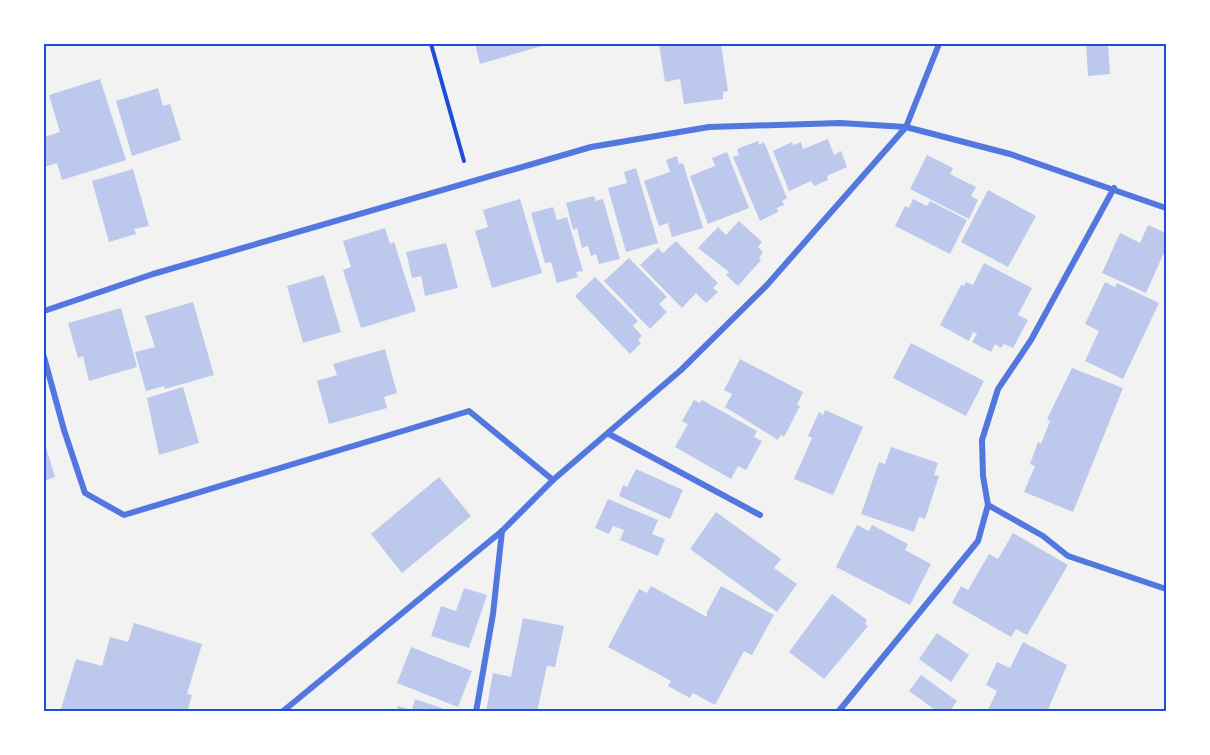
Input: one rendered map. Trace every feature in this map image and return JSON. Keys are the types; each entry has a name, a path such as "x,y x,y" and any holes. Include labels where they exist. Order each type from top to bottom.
{"street":[{"path":"282,711 502,531 553,480 681,370 767,285 906,127 939,44"},
{"path":"44,311 153,274 591,147 709,127 840,123 906,127 1010,154 1167,208"},
{"path":"838,711 978,541 988,506 983,476 982,440 999,389 1031,340 1114,188"},
{"path":"44,357 64,430 86,493 124,515 469,411 553,480"},
{"path":"609,434 760,515"},
{"path":"988,506 1043,536 1068,556 1167,589"},
{"path":"476,711 493,614 502,531"}],"path":[{"path":"431,44 470,183"}],"building":[{"path":"475,44 541,44 542,46 480,64"},
{"path":"659,44 721,44 728,91 723,92 723,99 684,104 680,79 665,82"},
{"path":"1086,44 1108,44 1110,74 1088,76"},
{"path":"100,79 126,160 62,180 57,163 44,167 44,137 60,132 49,95"},
{"path":"158,88 163,106 170,104 181,140 132,156 116,101"},
{"path":"828,139 834,155 841,151 847,167 827,176 828,180 814,186 811,181 789,191 773,151 792,142 793,145 801,142 803,149"},
{"path":"758,141 759,145 764,142 787,198 782,201 784,205 777,208 778,212 760,221 733,157 739,155 737,149"},
{"path":"727,152 749,208 708,224 690,176 715,166 712,158"},
{"path":"927,155 953,168 950,174 976,187 971,196 978,200 969,219 910,189"},
{"path":"677,156 679,164 683,163 703,228 672,237 668,223 659,226 644,181 670,172 666,160"},
{"path":"636,168 658,243 626,252 608,188 627,183 624,172"},
{"path":"133,169 149,226 134,229 136,234 109,242 92,181"},
{"path":"988,190 1036,216 1008,267 961,242"},
{"path":"594,196 596,201 603,199 620,259 599,264 596,254 591,256 588,246 582,248 577,228 573,230 566,203"},
{"path":"520,199 542,273 492,288 475,231 488,227 483,210"},
{"path":"913,199 927,206 930,201 967,220 950,254 895,226 905,206 909,208"},
{"path":"553,207 557,220 567,217 583,271 576,272 578,277 557,283 551,262 545,263 531,213"},
{"path":"739,221 762,242 758,247 763,252 759,258 761,260 738,286 726,275 729,272 698,248 718,227 726,235"},
{"path":"1148,225 1166,233 1166,248 1146,293 1102,273 1120,233 1140,243"},
{"path":"385,228 390,244 394,242 416,311 361,328 343,270 351,267 343,241"},
{"path":"676,241 718,283 713,288 718,292 706,303 696,293 682,308 640,265 658,248 663,253"},
{"path":"446,243 458,288 425,296 421,276 412,278 406,252"},
{"path":"629,258 667,297 659,304 667,312 650,329 604,281"},
{"path":"984,263 1032,288 1018,315 1028,320 1013,348 1004,344 1001,348 995,344 991,352 972,342 977,334 973,332 969,341 940,325 961,285 964,286 966,282 973,285"},
{"path":"324,275 341,332 303,343 287,286"},
{"path":"595,277 638,321 633,326 642,336 638,340 641,343 630,354 575,296"},
{"path":"1105,282 1115,287 1117,283 1159,303 1123,379 1085,361 1099,331 1085,324"},
{"path":"193,302 214,375 165,389 164,386 146,391 135,352 155,347 145,316"},
{"path":"121,308 137,367 89,381 83,356 78,358 68,323"},
{"path":"911,343 984,381 966,416 893,378"},
{"path":"385,349 397,393 384,397 387,408 329,424 317,381 337,375 333,364"},
{"path":"740,359 803,392 797,405 800,406 784,437 781,435 778,440 725,407 732,394 724,390"},
{"path":"1072,368 1123,388 1073,512 1024,492 1035,466 1030,464 1038,442 1041,444 1050,421 1047,419"},
{"path":"183,387 199,443 159,455 147,398"},
{"path":"694,400 700,403 702,400 757,431 754,437 762,441 746,470 738,466 731,479 675,447 688,424 682,421"},
{"path":"825,410 863,427 833,495 794,479 812,438 808,436 819,412 823,415"},
{"path":"44,441 55,477 44,481"},
{"path":"891,447 938,463 934,475 939,476 925,519 919,517 914,532 861,514 879,462 885,464"},
{"path":"636,469 683,490 670,519 619,496 623,485 627,487"},
{"path":"439,477 471,516 402,573 371,534"},
{"path":"608,499 658,520 652,534 665,539 658,556 620,540 624,530 613,526 609,534 595,528"},
{"path":"716,512 781,559 774,568 797,584 777,612 690,549"},
{"path":"857,525 869,531 872,525 908,544 905,550 931,564 910,605 836,567"},
{"path":"1013,533 1068,565 1027,635 1016,629 1011,637 952,603 961,586 968,590 989,554 998,559"},
{"path":"651,586 707,617 707,612 721,586 774,615 752,655 744,651 715,705 693,693 690,698 668,686 671,681 608,647 639,589 647,593"},
{"path":"464,588 487,595 469,648 431,636 441,606 456,611"},
{"path":"832,594 867,620 865,624 868,626 824,679 789,652"},
{"path":"523,618 564,626 555,667 547,666 537,712 486,712 493,673 511,677"},
{"path":"134,623 202,644 187,694 192,695 187,712 60,712 76,659 102,666 110,637 128,642"},
{"path":"937,633 969,655 951,682 919,659"},
{"path":"1023,642 1067,665 1047,712 987,712 997,691 986,685 997,662 1010,668"},
{"path":"411,647 472,671 458,707 397,683"},
{"path":"921,675 957,701 949,712 938,712 909,691"},
{"path":"415,699 450,712 396,712 398,706 412,710"}]}
